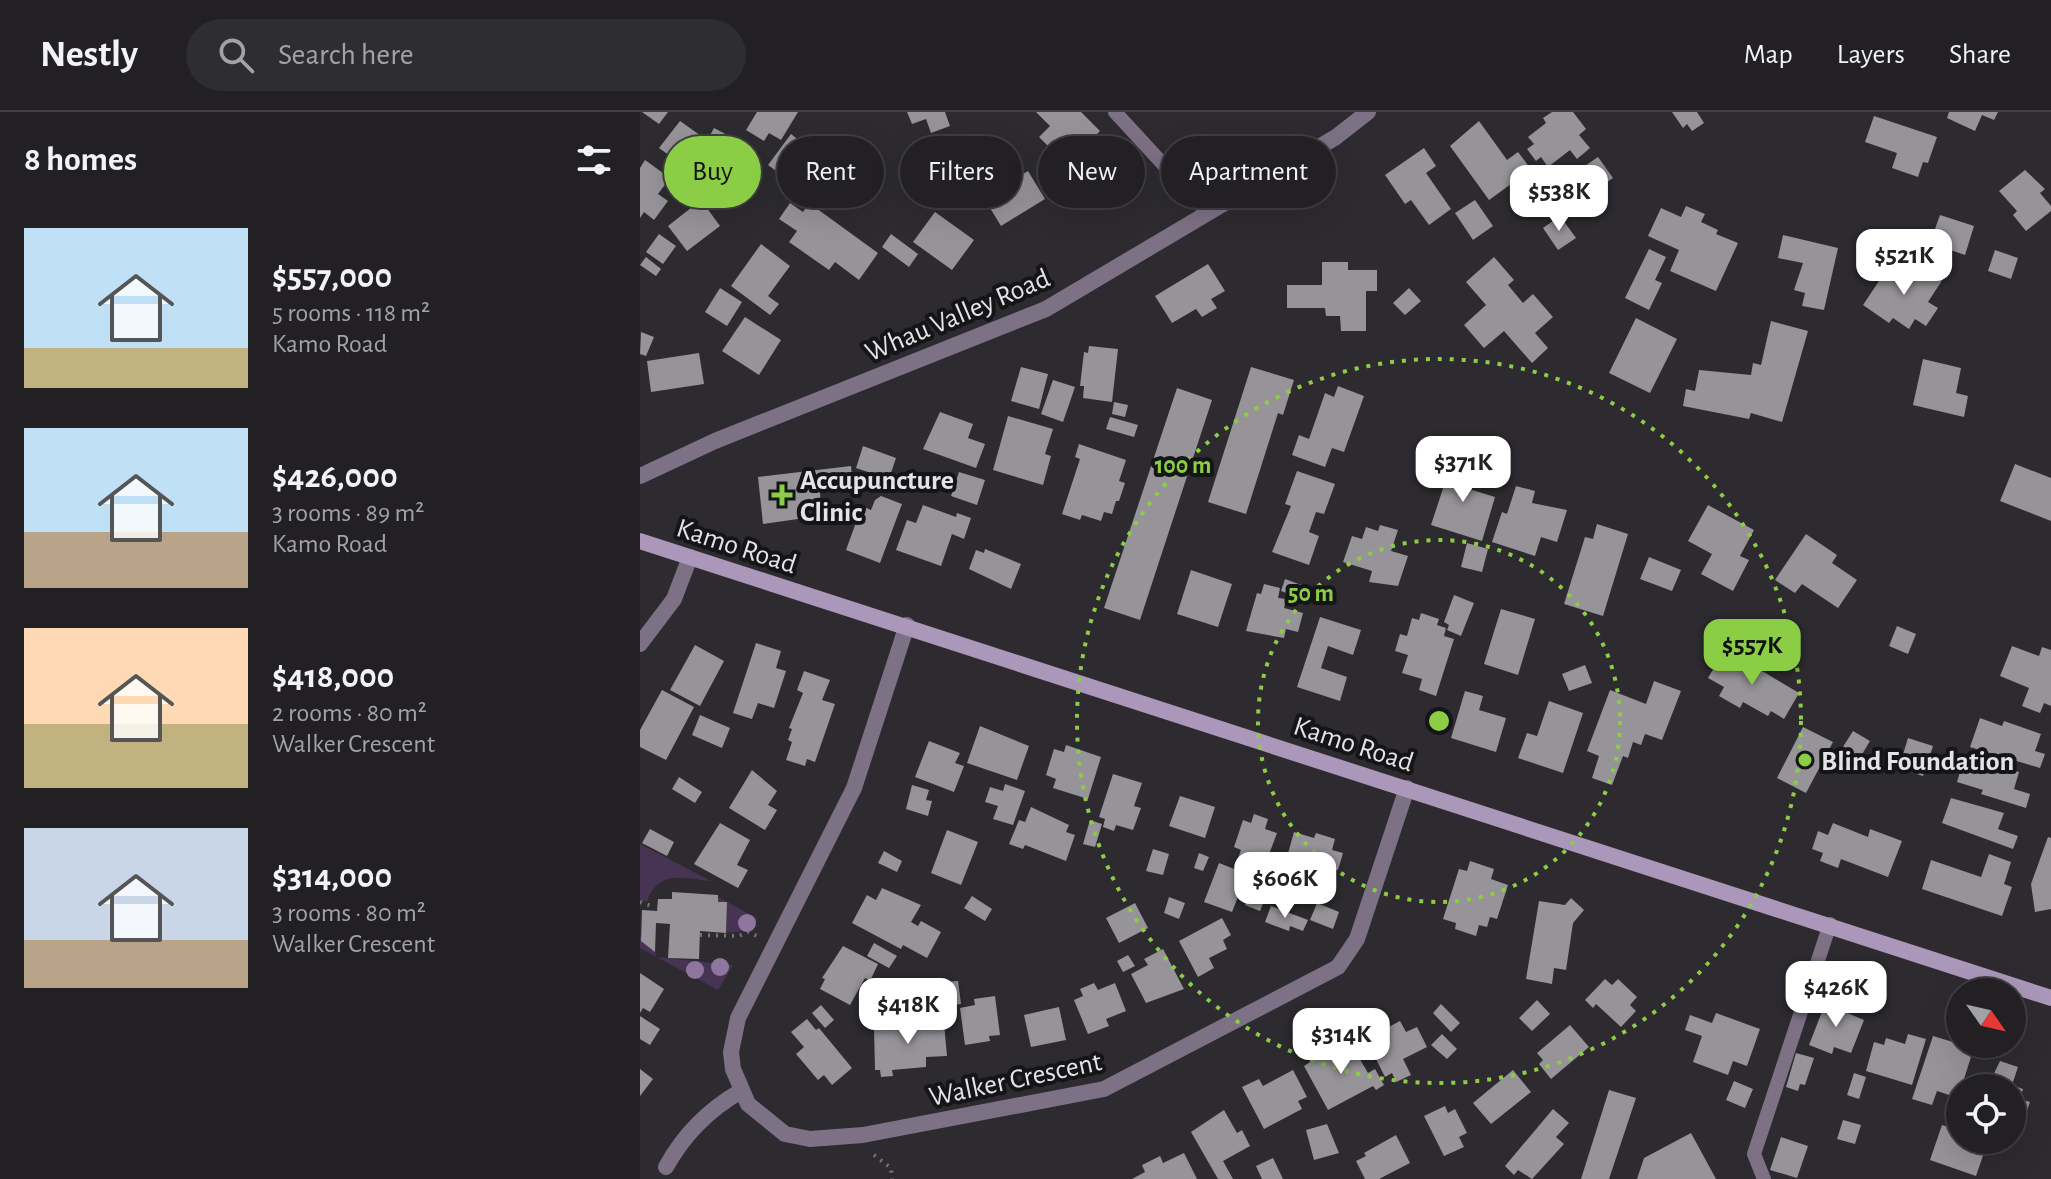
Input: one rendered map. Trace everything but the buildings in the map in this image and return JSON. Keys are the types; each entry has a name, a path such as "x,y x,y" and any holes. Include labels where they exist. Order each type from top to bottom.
{"main road":[{"name":"Kamo Road","path":"640,541 2051,998"}],"street":[{"name":"Whau Valley Road","path":"640,476 673,459 1046,309 1336,137 1368,112"},
{"name":"Whau Valley Road","path":"640,467 673,459"},
{"path":"640,644 674,599 690,557"},
{"name":"Walker Crescent","path":"907,625 854,788 738,1018 731,1052 741,1091 764,1120 785,1134 810,1139 863,1135 1092,1093 1114,1085 1338,967 1357,939 1407,788"},
{"path":"666,1167 683,1139 709,1112 741,1091"}],"lane":[{"path":"1115,112 1208,213"},
{"path":"1764,1179 1754,1154 1830,924"}],"path":[{"path":"640,902 651,906"},
{"path":"700,935 739,936 748,932 776,944"}],"shaded area":[{"path":"640,844 711,881 665,880 652,891 647,902 640,900"},
{"path":"718,897 757,918 751,930 726,933 727,903 718,902"},
{"path":"640,936 655,952 656,957 640,948"},
{"path":"657,957 733,965 718,990"}],"place":[{"name":"Accupuncture Clinic","path":"782,495"},
{"name":"Blind Foundation","path":"1805,760"}]}
